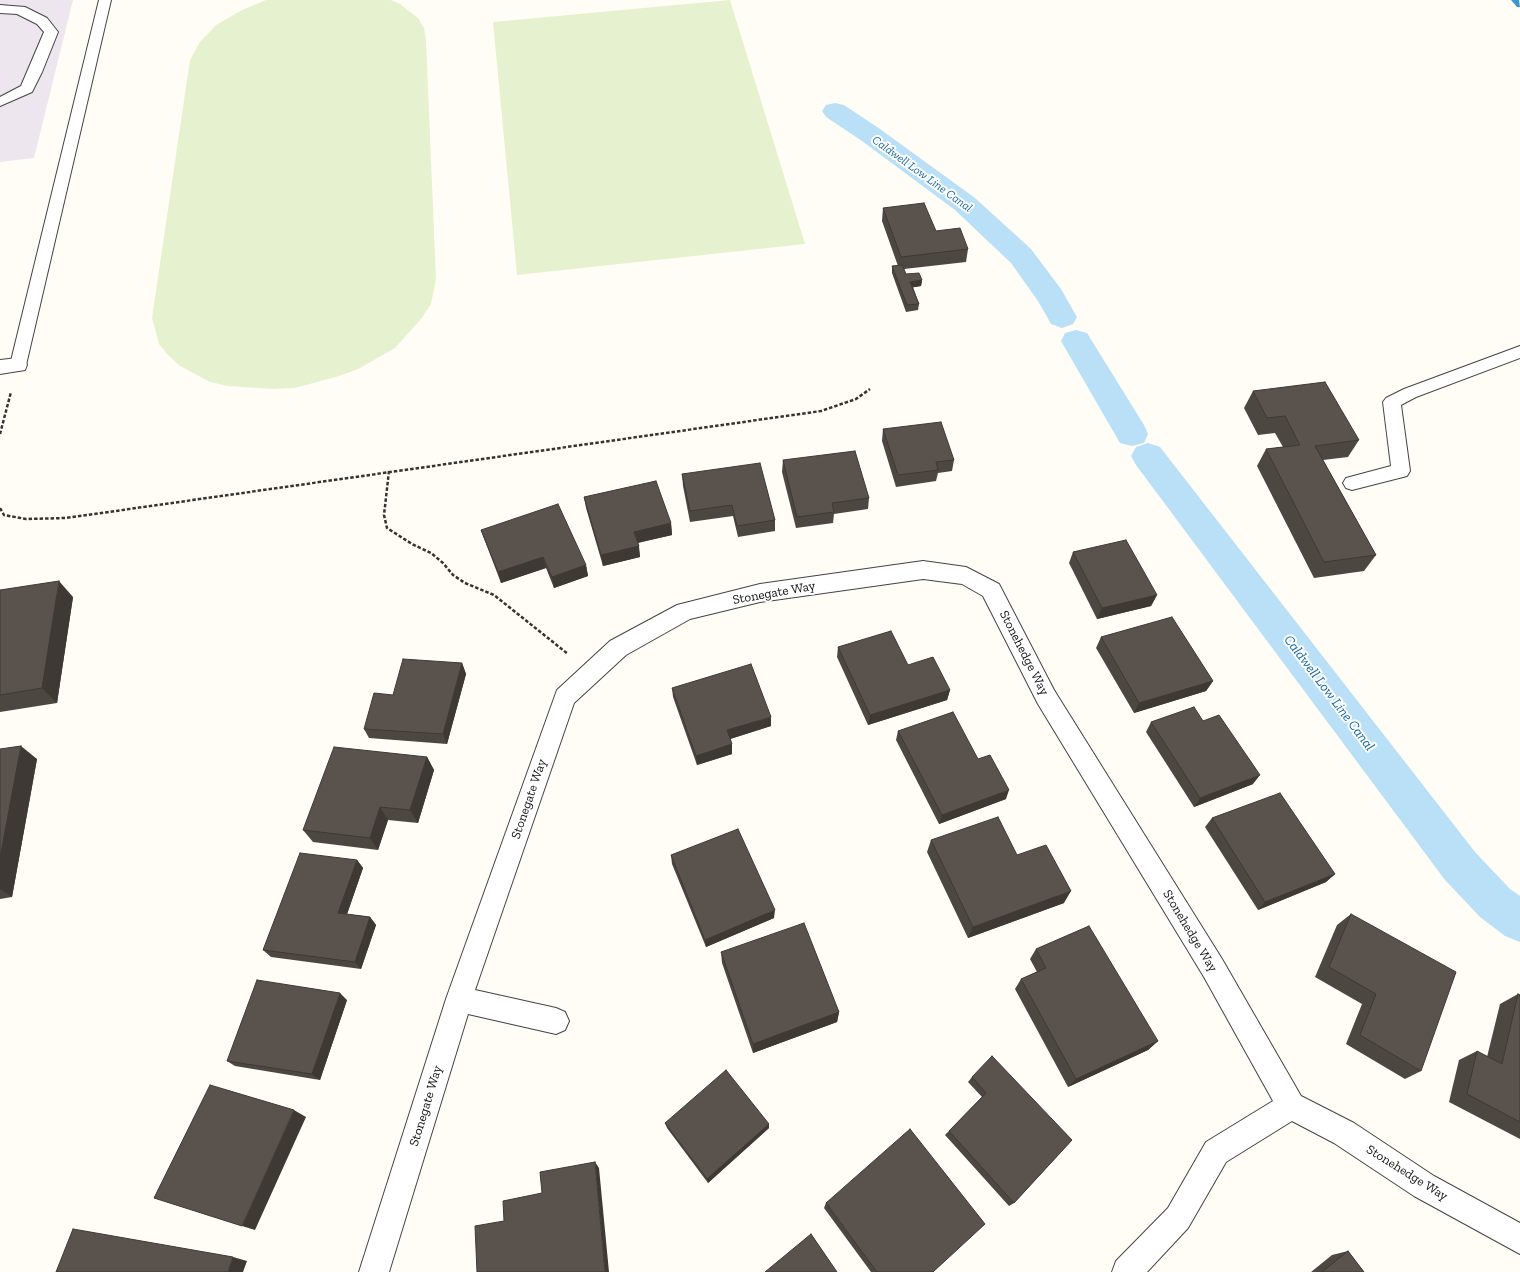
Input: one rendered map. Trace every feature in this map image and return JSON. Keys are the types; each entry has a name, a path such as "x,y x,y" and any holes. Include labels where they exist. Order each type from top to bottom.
{"street":[{"name":"Stonegate Way","path":"374,1272 459,999 565,697 618,648 685,611 760,593 923,570"},
{"name":"Stonehedge Way","path":"923,570 966,576 991,590 1046,697 1213,968 1291,1106 1344,1133 1424,1186 1520,1239"},
{"path":"459,999 556,1021"},
{"path":"1127,1272 1178,1218 1216,1152 1291,1106"}],"lane":[{"path":"9,366 105,0"},
{"path":"0,9 20,10 42,22 51,32 27,89 0,102"},
{"path":"1352,483 1401,471 1392,402 1410,393 1520,352"}],"path":[{"path":"0,434 9,366"},
{"path":"0,518 4,515 26,519 66,518 389,471 821,411 856,399 870,389"},
{"path":"389,471 384,515 387,528 412,544 431,553 443,563 453,575 494,595 591,672"},
{"path":"0,508 4,515"}],"shaded area":[{"path":"0,0 73,0 34,158 0,162"}],"green space":[{"path":"266,0 391,0 400,4 418,18 424,28 426,41 436,279 431,304 421,319 395,348 358,369 339,376 295,388 273,389 228,386 210,382 180,366 168,355 159,344 152,318 190,60 200,42 216,25 242,10"},
{"path":"730,0 805,244 517,275 493,22"}],"building":[{"path":"924,203 936,231 960,228 968,249 901,257 883,208"},
{"path":"902,265 906,274 919,273 922,280 910,282 919,304 907,305 892,266"},
{"path":"1325,382 1359,440 1315,446 1376,555 1324,562 1266,449 1300,445 1285,416 1267,418 1253,391"},
{"path":"941,422 954,460 936,462 938,470 898,475 883,429"},
{"path":"855,451 869,498 832,503 834,512 797,517 783,460"},
{"path":"760,463 775,520 737,526 732,505 690,511 682,474"},
{"path":"656,481 671,523 634,532 639,546 601,555 584,497"},
{"path":"558,504 586,565 552,577 543,557 498,572 481,530"},
{"path":"1126,540 1157,595 1102,608 1073,552"},
{"path":"59,581 42,688 0,695 0,590"},
{"path":"1172,617 1213,681 1139,703 1101,637"},
{"path":"891,631 908,665 933,657 950,690 870,715 838,647"},
{"path":"403,659 462,663 443,734 364,729 374,693 393,695"},
{"path":"751,664 771,717 727,730 732,744 696,756 672,688"},
{"path":"1194,707 1203,721 1219,715 1260,775 1200,798 1151,722"},
{"path":"953,712 978,759 990,755 1009,790 942,815 898,731"},
{"path":"21,746 0,858 0,749"},
{"path":"334,747 427,757 410,810 380,807 370,838 303,830"},
{"path":"1280,793 1335,874 1265,902 1212,818"},
{"path":"998,817 1017,855 1046,845 1071,891 973,927 931,840"},
{"path":"738,829 775,910 705,940 671,855"},
{"path":"300,853 357,860 338,913 370,917 355,962 263,950"},
{"path":"1351,914 1456,972 1421,1071 1360,1035 1376,994 1329,967"},
{"path":"804,923 839,1012 753,1044 721,952"},
{"path":"1089,926 1158,1041 1076,1079 1021,979 1046,968 1036,949"},
{"path":"257,980 340,993 312,1074 227,1061"},
{"path":"1518,994 1520,995 1520,1122 1467,1094 1477,1051 1502,1064"},
{"path":"992,1056 1072,1140 1014,1203 949,1131 986,1093 972,1077"},
{"path":"726,1070 769,1124 707,1179 665,1123"},
{"path":"210,1085 294,1110 242,1226 154,1198"},
{"path":"910,1129 985,1224 933,1272 877,1272 826,1203"},
{"path":"595,1162 605,1272 477,1272 475,1226 504,1221 503,1201 542,1193 540,1172"},
{"path":"73,1229 233,1257 228,1272 56,1272"},
{"path":"811,1234 837,1272 765,1272"},
{"path":"1348,1251 1364,1272 1322,1272"}],"waterway":[{"path":"1515,0 1520,5"},
{"name":"Caldwell Low Line Canal","path":"835,111 871,135 965,204 1021,256 1050,296 1062,317"},
{"name":"Caldwell Low Line Canal","path":"1076,341 1132,434"},
{"name":"Caldwell Low Line Canal","path":"1148,456 1460,866 1495,903 1520,921"}]}
